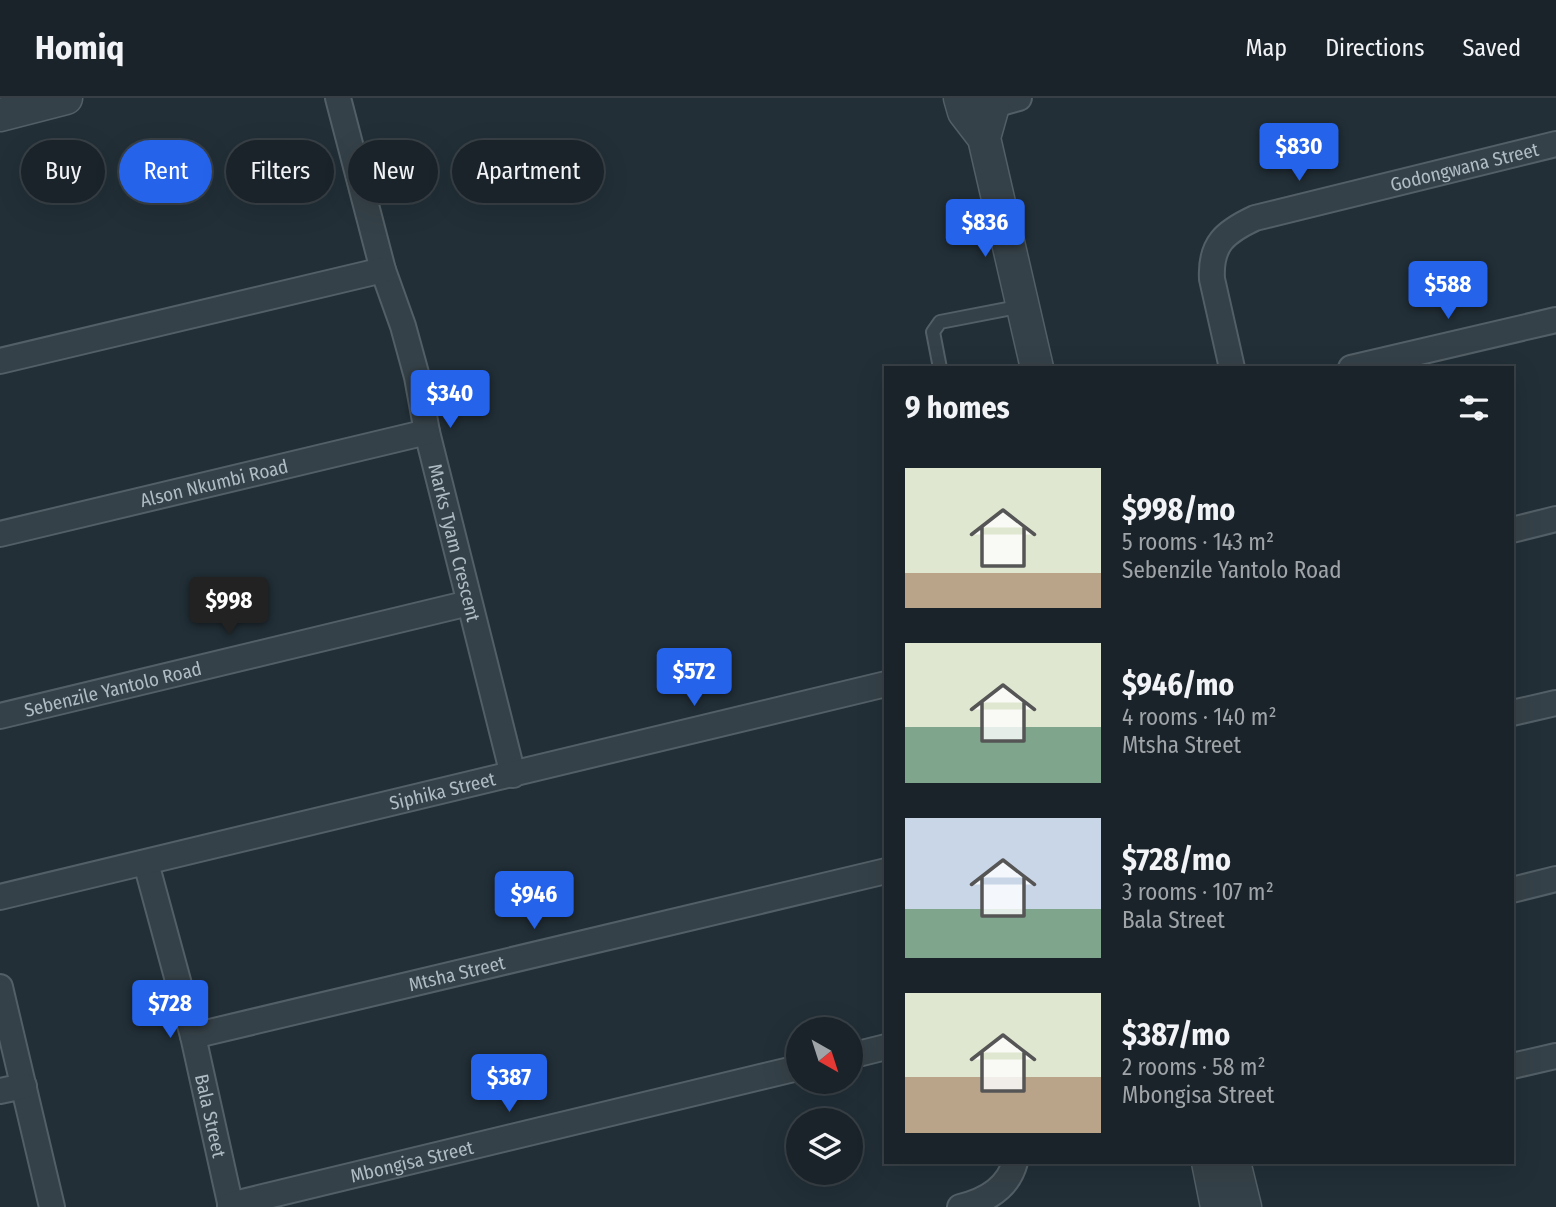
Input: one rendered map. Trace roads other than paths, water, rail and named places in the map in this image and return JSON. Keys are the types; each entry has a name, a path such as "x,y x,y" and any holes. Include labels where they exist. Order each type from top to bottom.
{"street":[{"path":"0,115 66,98"},
{"name":"Marks Tyam Crescent","path":"338,98 383,270 403,326 417,377 427,432 513,775"},
{"path":"985,102 984,138 1037,366"},
{"name":"Godongwana Street","path":"1232,366 1211,264 1214,253 1228,233 1255,218 1556,144"},
{"path":"0,361 383,270"},
{"path":"1360,366 1556,320"},
{"name":"Alson Nkumbi Road","path":"0,534 427,432"},
{"path":"1514,530 1556,519"},
{"name":"Sebenzile Yantolo Road","path":"0,716 469,603"},
{"name":"Siphika Street","path":"0,897 884,684"},
{"path":"1514,713 1556,703"},
{"name":"Bala Street","path":"146,863 192,1036 230,1206"},
{"name":"Mtsha Street","path":"192,1036 884,871"},
{"path":"1514,890 1556,879"},
{"path":"0,987 12,1088 52,1207"},
{"path":"863,1053 884,1048"},
{"path":"1514,1066 1556,1056"},
{"name":"Mbongisa Street","path":"230,1206 786,1071"},
{"path":"1208,1164 1217,1207"},
{"path":"1234,1164 1245,1207"},
{"path":"960,1207 992,1196 1010,1172"}],"lane":[{"path":"940,366 933,332 940,322 1023,306"}]}
